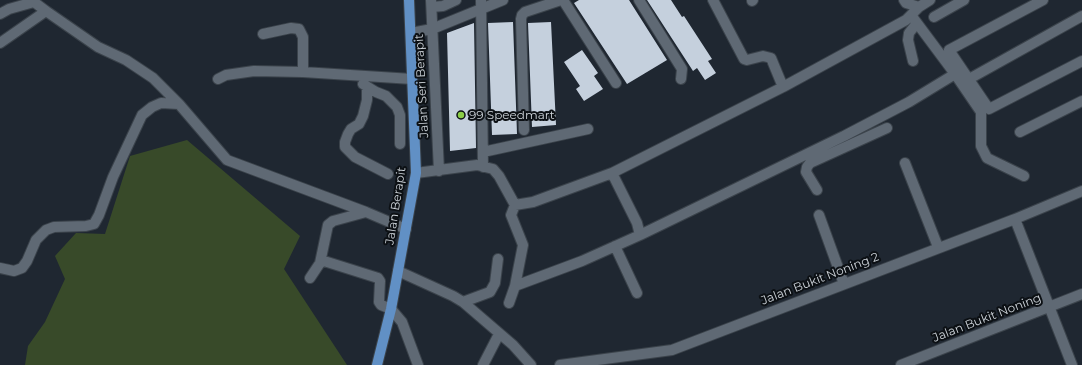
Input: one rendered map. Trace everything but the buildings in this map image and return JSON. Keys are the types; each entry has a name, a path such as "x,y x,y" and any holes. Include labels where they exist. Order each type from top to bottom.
{"main road":[{"name":"Jalan Berapit","path":"377,365 391,310 416,173 411,33 408,0"}],"street":[{"path":"432,4 443,6 456,0"},
{"path":"411,33 432,29 481,5 503,0"},
{"path":"524,130 521,19 525,12 544,2 560,0 616,84"},
{"path":"639,0 682,69 681,79"},
{"path":"713,0 744,59 747,60 763,56 771,58 784,87"},
{"path":"904,0 906,3 919,7"},
{"path":"913,61 908,40 919,7 930,0"},
{"path":"1042,0 948,50 989,109 1082,61"},
{"path":"0,14 9,9 38,1 46,11 98,48 126,60 153,78 179,104 227,160 366,212 406,229"},
{"path":"934,17 958,2"},
{"name":"Jalan Seri Berapit","path":"432,4 439,171"},
{"path":"481,5 483,167"},
{"path":"0,43 46,11"},
{"path":"969,79 1082,16"},
{"path":"515,205 533,202 612,173 784,87 906,20 914,19"},
{"path":"914,19 981,112 981,146 987,158 1024,176"},
{"path":"263,34 291,28 299,30 303,37 303,72"},
{"path":"218,79 226,75 254,71 303,72 412,79"},
{"path":"515,286 640,235 834,141 909,102 955,74"},
{"path":"360,76 361,83 386,96 397,107 400,115 400,144"},
{"path":"367,87 367,100 363,116 359,124 351,129 348,134 345,142 346,147 355,157 388,174"},
{"path":"1020,132 1082,101"},
{"path":"0,268 14,271 22,268 27,261 36,240 46,230 54,227 86,226 94,224 99,215 113,177 142,115 152,107 161,103 179,104"},
{"path":"816,190 806,172 810,163 887,128"},
{"path":"483,152 588,129"},
{"path":"834,141 838,150"},
{"path":"905,163 938,247"},
{"path":"416,173 477,165 493,169 500,176 515,205 511,215 523,245 515,286 509,303"},
{"path":"612,173 637,223 640,235"},
{"name":"Jalan Bukit Noning 2","path":"560,365 672,350 1082,191"},
{"path":"310,278 320,263 328,225 333,221 366,212"},
{"path":"819,215 844,284"},
{"path":"1015,218 1072,365"},
{"path":"615,246 637,293"},
{"path":"463,302 490,292 495,283 498,259"},
{"path":"320,263 324,261 378,278 380,281 379,302 381,305 391,310 402,322 418,365"},
{"path":"398,271 463,302 513,345 531,365"},
{"name":"Jalan Bukit Noning","path":"901,365 1050,308 1082,294"},
{"path":"484,365 500,334"}],"green space":[{"path":"187,140 300,236 284,269 347,365 25,365 28,346 45,322 65,279 55,256 76,233 105,234 130,156"}],"place":[{"name":"99 Speedmart","path":"461,115"}]}
